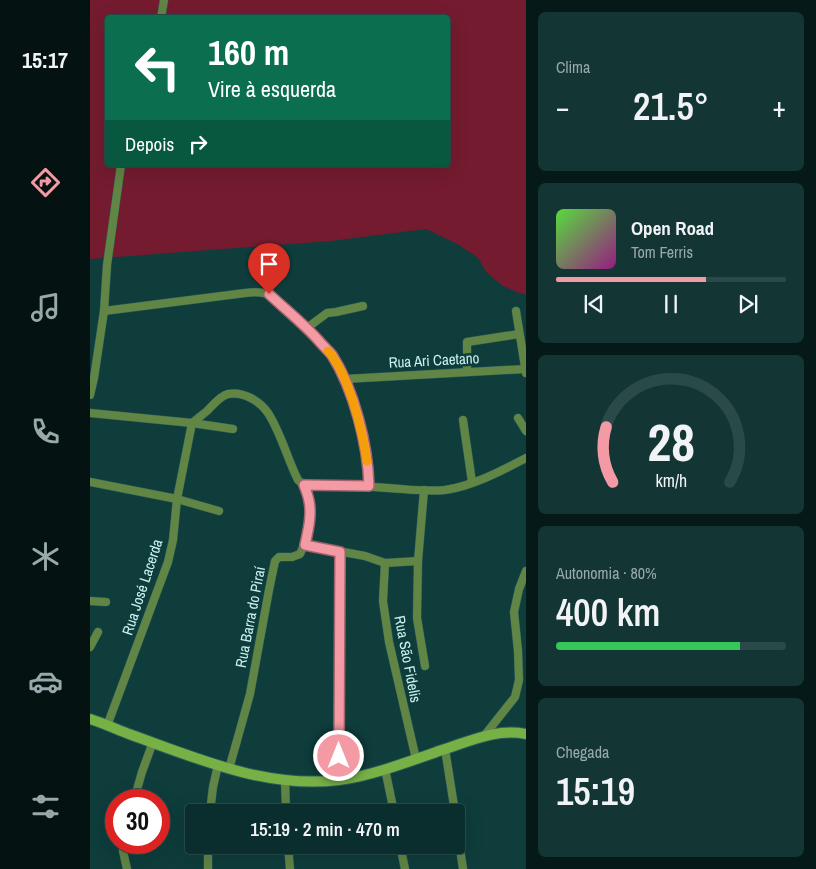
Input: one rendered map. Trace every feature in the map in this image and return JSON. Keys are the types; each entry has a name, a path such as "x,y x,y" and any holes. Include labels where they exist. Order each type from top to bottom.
{"main road":[{"path":"90,719 218,766 243,773 285,780 339,780 385,769 484,736 520,732 526,734"}],"street":[{"path":"162,15 164,0"},
{"path":"90,395 104,311 107,265 121,167"},
{"path":"104,311 255,292 269,294 307,328 331,354 345,379 356,412 365,449 369,486"},
{"path":"307,328 327,313 363,306"},
{"path":"516,311 525,371"},
{"path":"468,372 467,342 519,334"},
{"name":"Rua Ari Caetano","path":"345,379 468,372 525,371"},
{"path":"192,423 227,394 242,394 255,401 267,412 298,480 304,485 309,500 310,514 305,545 365,556 385,563 418,561"},
{"path":"90,413 232,429"},
{"path":"518,418 526,431"},
{"path":"463,420 472,482"},
{"name":"Rua José Lacerda","path":"107,726 168,562 173,540 177,499 192,423"},
{"path":"304,485 443,490 458,487 500,472 526,458"},
{"path":"90,482 177,499 218,511"},
{"path":"424,490 418,561 417,618 425,666"},
{"name":"Rua Barra do Piraí","path":"230,769 250,694 275,561 279,556 292,557 300,554 305,545"},
{"path":"339,780 340,552"},
{"name":"Rua São Fidelis","path":"385,563 383,601 389,642 416,759"},
{"path":"484,736 515,697 519,680 514,612 519,589 526,571"},
{"path":"90,602 106,602"},
{"path":"90,647 98,632"},
{"path":"137,789 153,742"},
{"path":"445,749 454,804"},
{"path":"211,804 218,766"},
{"path":"385,769 392,804"},
{"path":"285,780 286,804"},
{"path":"124,854 127,869"},
{"path":"208,854 208,869"},
{"path":"289,854 290,869"},
{"path":"402,854 405,869"},
{"path":"461,854 463,869"}],"shaded area":[{"path":"90,0 526,0 526,294 503,286 486,272 478,258 459,245 426,229 331,241 90,259"}],"slow traffic":[{"path":"328,351 345,379 356,412 367,461"}],"route":[{"path":"269,294 307,328 331,354 345,379 356,412 365,449 369,486 304,485 309,500 310,514 305,545 340,552 339,756"}]}
